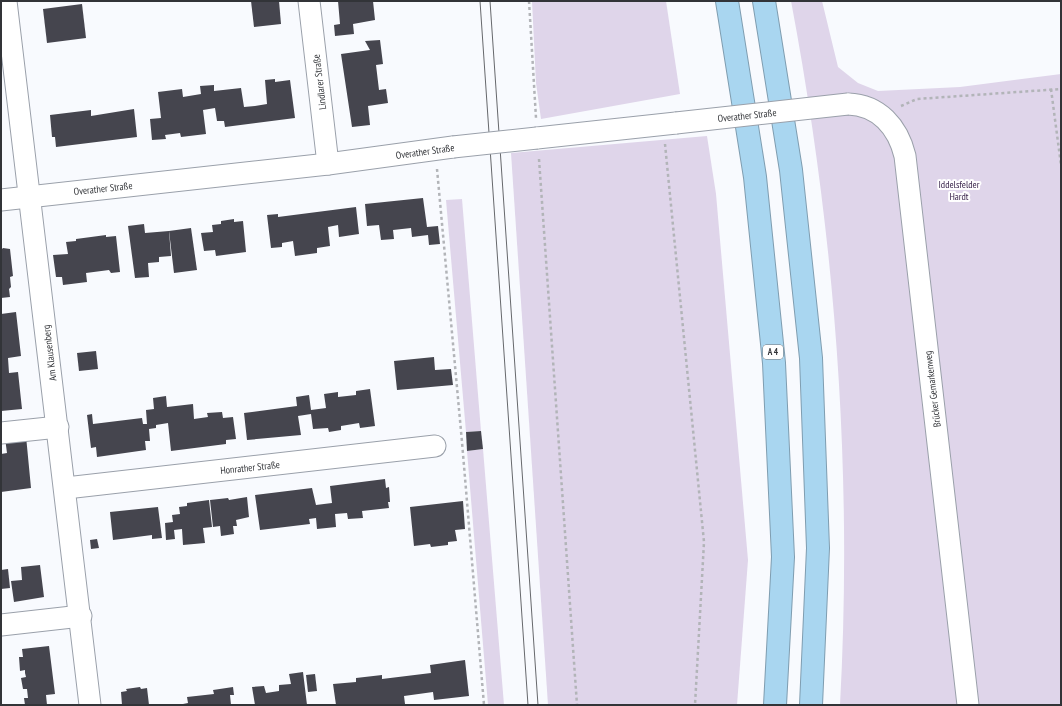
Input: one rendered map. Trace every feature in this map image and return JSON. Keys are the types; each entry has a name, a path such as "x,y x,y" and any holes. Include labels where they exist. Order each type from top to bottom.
{"highway":[{"name":"A 4","path":"727,1 755,177 774,363 783,557 774,705"},
{"path":"764,1 791,170 811,358 818,548 811,705"}],"street":[{"name":"Am Klausenberg","path":"6,1 66,488 90,705"},
{"name":"Lindlarer Straße","path":"309,1 328,164"},
{"name":"Overather Straße","path":"1,200 328,164 444,149 537,129 669,124 848,104"},
{"name":"Brücker Gemarkenweg","path":"848,104 866,107 881,115 896,132 905,156 968,705"},
{"path":"1,433 58,427"},
{"name":"Honrather Straße","path":"66,488 434,446"},
{"path":"1,625 80,616"}],"path":[{"path":"529,1 577,705"},
{"path":"1051,89 1061,165"},
{"path":"881,115 917,99 1061,89"},
{"path":"669,124 704,542 695,705"},
{"path":"1058,137 1061,133"},
{"path":"444,149 462,442 484,705"}],"green space":[{"path":"532,1 666,1 680,94 541,119 536,83"},
{"name":"Iddelsfelder Hardt","path":"791,1 822,1 838,67 858,83 878,91 960,87 1061,74 1061,705 840,705 844,528 842,440 837,352 819,176"},
{"path":"707,136 716,194 748,560 737,705 548,705 511,153"},
{"path":"462,199 481,431 466,432 446,200"},
{"path":"483,449 504,705 488,705 467,451"}],"building":[{"path":"251,1 279,1 281,24 254,27"},
{"path":"338,1 373,1 375,20 353,24 354,34 335,36 334,25 340,24"},
{"path":"82,4 86,38 47,43 43,9"},
{"path":"380,40 383,64 376,65 379,90 386,89 388,103 368,106 370,125 352,127 341,54 370,50 365,41"},
{"path":"275,79 275,82 290,80 295,118 225,127 224,121 217,121 215,108 203,110 206,134 181,137 180,133 165,135 166,139 152,140 150,119 161,118 158,92 182,89 183,97 201,94 200,86 214,85 214,91 241,88 244,107 255,106 267,104 265,80"},
{"path":"134,109 137,137 56,147 55,137 52,137 50,115 91,110 91,116"},
{"path":"423,198 427,227 438,226 440,244 429,245 428,235 412,237 411,228 393,230 394,239 381,240 379,225 367,226 365,204"},
{"path":"356,207 359,234 339,237 338,225 328,227 330,246 317,248 317,253 295,256 293,241 282,243 282,247 271,248 267,215 278,214 278,217"},
{"path":"234,219 234,222 243,221 246,252 216,256 215,250 204,251 201,233 213,232 212,225 221,224 221,221"},
{"path":"144,224 145,233 169,231 171,256 159,257 159,262 148,263 149,277 135,278 128,226"},
{"path":"191,228 197,270 174,273 169,231"},
{"path":"106,235 106,237 116,236 120,272 111,273 109,270 86,273 87,282 63,285 62,277 56,277 53,255 68,254 66,242 76,241 76,239"},
{"path":"3,248 10,249 13,276 10,277 10,297 1,298 1,250"},
{"path":"16,312 21,356 8,358 9,373 18,372 22,409 1,411 1,314"},
{"path":"96,351 98,369 79,371 77,353"},
{"path":"434,357 435,370 451,369 453,385 397,390 394,361"},
{"path":"370,389 375,426 360,428 359,423 341,426 341,430 329,432 328,428 313,429 311,414 298,416 301,435 247,440 244,413 297,406 296,397 309,395 311,410 326,408 324,394 338,392 338,397 356,395 356,391"},
{"path":"166,396 167,407 193,404 194,419 208,417 207,413 222,412 223,418 233,417 236,439 226,440 226,444 171,451 168,423 156,425 156,428 149,429 150,441 145,441 146,450 97,457 96,447 91,448 87,415 92,414 93,424 142,418 143,424 147,424 146,410 154,409 153,398"},
{"path":"481,431 483,449 467,451 466,432"},
{"path":"26,436 31,488 1,492 1,454 7,453 5,438"},
{"path":"385,479 386,488 389,487 389,508 362,511 363,518 348,519 347,513 335,514 336,527 317,529 316,518 309,519 310,524 260,530 255,495 312,488 316,505 332,503 330,486"},
{"path":"247,497 249,517 236,520 237,526 233,526 234,534 221,536 220,526 213,527 210,500 228,498 229,500"},
{"path":"209,500 212,527 203,528 205,543 183,545 182,529 174,530 175,539 166,540 165,523 173,522 172,515 180,514 179,507 187,506 187,503"},
{"path":"463,501 465,529 455,530 457,541 448,542 448,545 431,547 430,544 414,546 410,507"},
{"path":"158,507 162,538 152,539 152,535 113,540 110,512"},
{"path":"97,539 99,548 91,549 90,540"},
{"path":"40,565 44,597 14,602 11,581 22,580 21,567"},
{"path":"8,569 10,588 1,589 1,570"},
{"path":"49,646 55,694 46,695 47,705 25,705 24,698 28,698 27,689 23,689 21,678 26,677 25,670 20,671 19,657 23,657 22,649"},
{"path":"465,660 469,696 434,700 433,692 404,696 404,705 336,705 333,684 356,682 356,678 382,675 382,679 431,673 430,665"},
{"path":"303,672 307,705 255,705 252,687 264,686 266,693 279,691 279,685 291,684 289,674"},
{"path":"315,674 317,691 308,692 306,675"},
{"path":"140,687 141,689 147,688 149,705 122,705 121,692 127,691 126,689"},
{"path":"233,687 234,695 230,695 231,705 178,705 188,703 187,697 214,694 213,690"}],"tram line":[{"path":"480,1 528,705"},
{"path":"490,1 538,705"}]}
